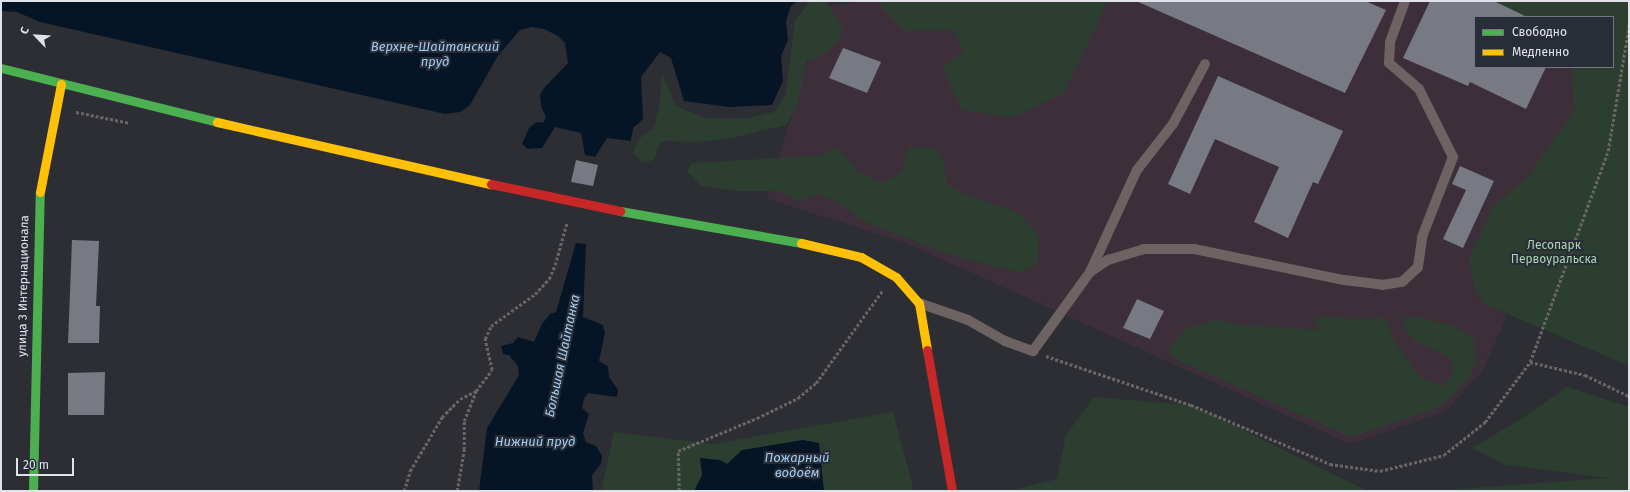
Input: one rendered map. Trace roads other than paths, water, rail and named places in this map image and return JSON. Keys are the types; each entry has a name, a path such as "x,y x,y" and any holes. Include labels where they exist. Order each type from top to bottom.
{"street":[{"path":"1,68 295,141 586,205 815,245 861,257 896,277 919,303 952,491"},
{"name":"улица 3 Интернационала","path":"33,491 38,201 61,84"}],"lane":[{"path":"1090,272 1108,260 1143,250 1194,249 1344,280 1382,285 1402,282 1418,267 1422,237 1453,157 1419,89 1389,63 1390,42 1405,1"},
{"path":"919,303 968,320 1005,341 1033,351 1090,272 1137,170 1173,124 1205,64"}],"water":[{"name":"Верхне-Шайтанский пруд","path":"1,1 797,1 791,6 786,21 788,40 781,56 783,81 772,105 729,107 684,101 671,58 660,52 641,77 643,119 633,128 631,141 607,138 595,157 585,155 581,133 555,127 542,148 528,149 522,144 529,128 537,122 543,123 546,117 541,106 540,95 544,88 568,63 565,43 558,36 544,29 532,27 520,30 497,57 470,105 460,112 445,114 40,22 17,12 1,11"},
{"name":"Нижний пруд","path":"576,243 586,244 583,317 603,325 605,333 599,361 608,366 609,377 618,390 617,397 588,393 584,399 582,408 589,414 583,433 586,442 596,446 602,456 601,464 592,475 593,490 479,491 487,428 519,375 518,366 509,355 503,354 501,346 513,343 518,337 534,342 542,324 550,314 556,312"},
{"name":"Пожарный водоём","path":"803,440 819,443 824,491 694,491 702,475 700,458 720,460 727,464 742,450"}],"park label":[{"name":"Лесопарк Первоуральска","path":"1554,253"}],"water label":[{"name":"Большая Шайтанка","path":"563,356"}]}
